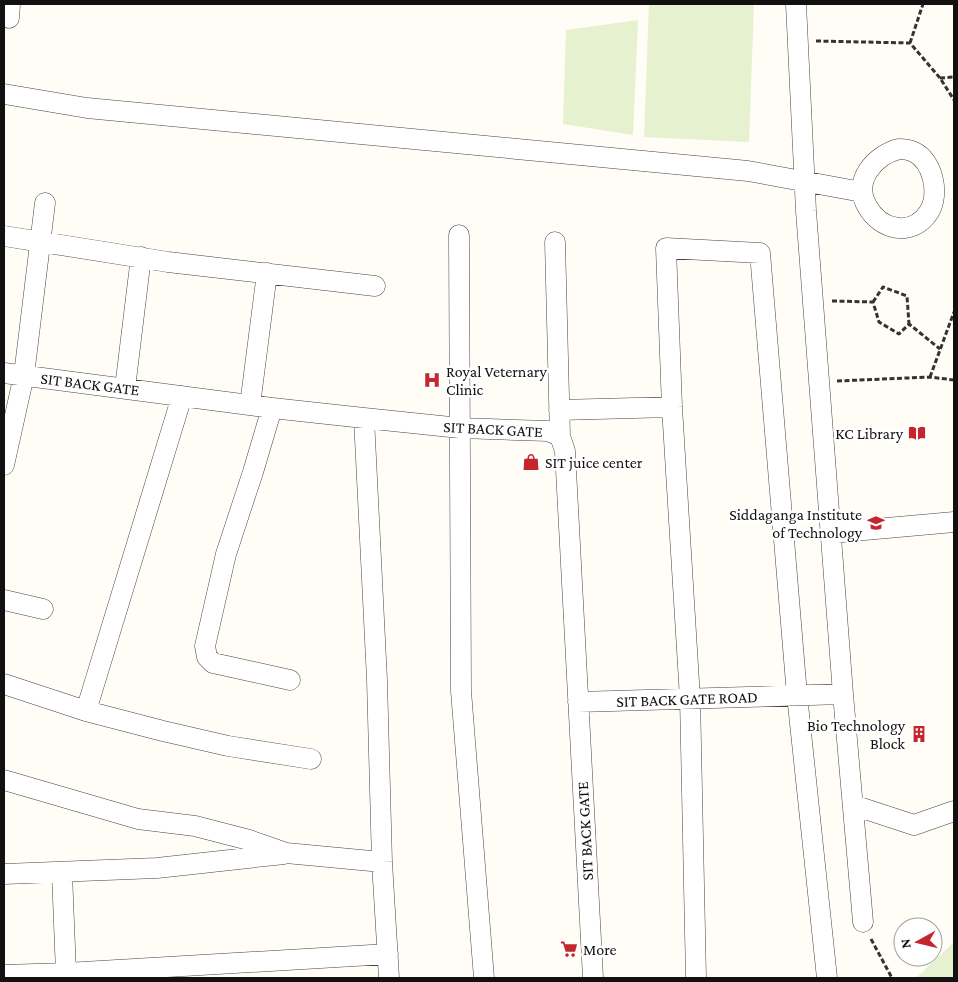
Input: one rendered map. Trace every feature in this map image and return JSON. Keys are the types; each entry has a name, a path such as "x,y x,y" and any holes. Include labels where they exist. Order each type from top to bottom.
{"street":[{"path":"796,4 804,181 843,694 863,922"},
{"path":"4,94 87,108 748,171 862,192"},
{"path":"4,466 24,375 45,203"},
{"path":"459,235 462,691 484,978"},
{"path":"4,236 140,257 375,286"},
{"path":"555,242 560,436"},
{"path":"696,978 690,698 672,407 666,248 760,253 796,695 827,978"},
{"path":"125,388 140,257"},
{"path":"250,405 267,273"},
{"name":"SIT BACK GATE","path":"4,373 272,408 460,428 548,431 560,436 565,451 593,978"},
{"path":"86,711 182,396"},
{"path":"559,410 672,407"},
{"path":"272,408 254,472 226,554 204,646 207,657 213,663 290,680"},
{"path":"364,418 377,680 382,862 389,978"},
{"path":"831,533 954,522"},
{"path":"4,600 43,610"},
{"path":"4,684 86,711 228,746 311,759"},
{"name":"SIT BACK GATE ROAD","path":"578,702 843,694"},
{"path":"4,780 138,819 195,826 249,840 286,854"},
{"path":"853,804 914,825 954,811"},
{"path":"4,874 157,868 286,854 382,862"},
{"path":"62,873 66,973"},
{"path":"6,976 388,954"}],"path":[{"path":"910,43 923,4"},
{"path":"797,40 910,43 940,78 954,100"},
{"path":"940,78 954,77"},
{"path":"873,302 883,287 907,296 909,324 940,350"},
{"path":"813,300 873,302"},
{"path":"873,302 879,322 899,334 909,324"},
{"path":"930,377 954,312"},
{"path":"819,382 930,377 954,380"},
{"path":"863,922 892,978"}],"green space":[{"path":"649,4 754,4 749,142 644,137"},
{"path":"638,20 633,135 563,124 566,30"},
{"path":"954,942 954,978 916,978 928,967 943,967 943,952"}],"place":[{"name":"Royal Veternary Clinic","path":"432,380"},
{"name":"KC Library","path":"917,433"},
{"name":"SIT juice center","path":"531,462"},
{"name":"Siddaganga Institute of Technology","path":"876,523"},
{"name":"Bio Technology Block","path":"919,734"},
{"name":"More","path":"569,949"}]}
